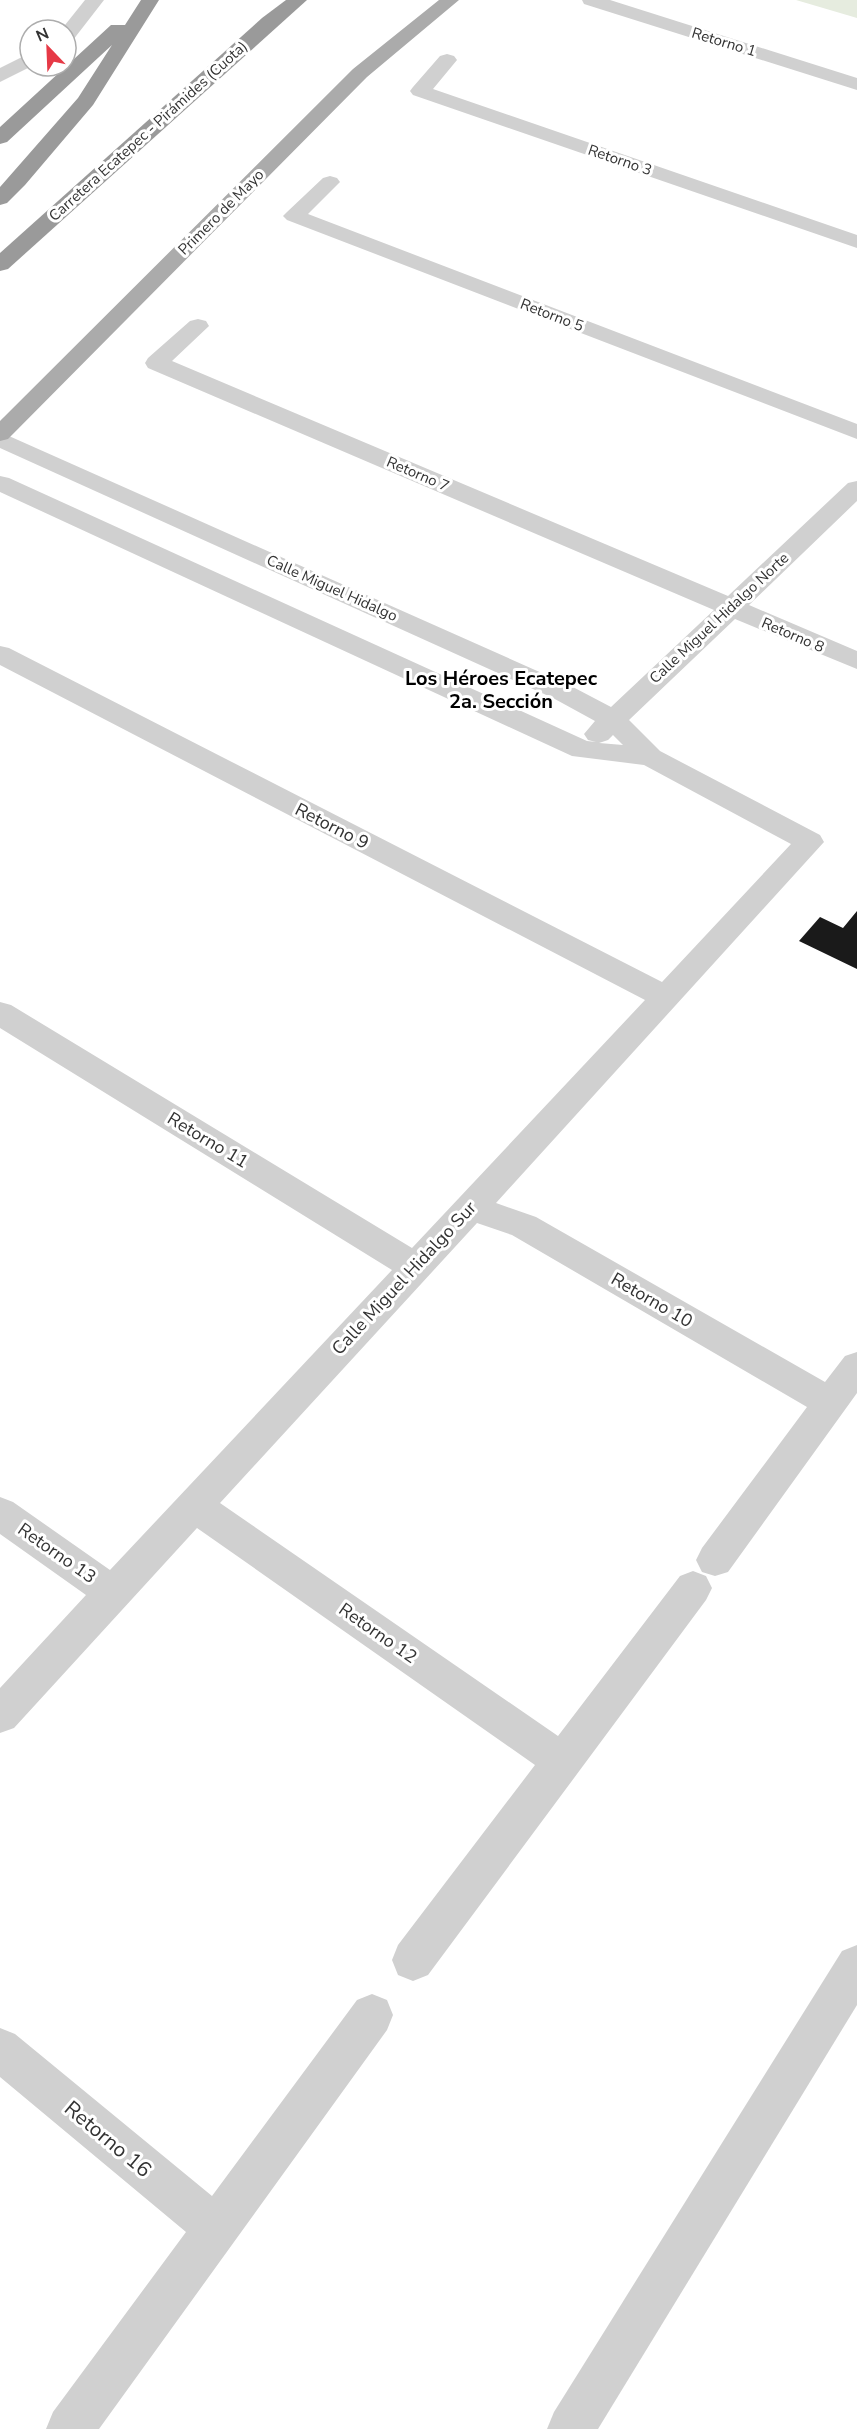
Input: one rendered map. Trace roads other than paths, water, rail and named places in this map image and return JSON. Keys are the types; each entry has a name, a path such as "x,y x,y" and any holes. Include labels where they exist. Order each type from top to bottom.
{"highway":[{"path":"0,138 150,0"},
{"path":"0,198 18,181 86,101 150,0"},
{"name":"Carretera Ecatepec - Pirámides (Cuota)","path":"0,264 269,22 298,0"}],"main road":[{"name":"Primero de Mayo","path":"0,434 360,73 450,0"}],"street":[{"path":"78,21 95,0"},
{"name":"Retorno 1","path":"591,0 857,84"},
{"name":"Retorno 3","path":"447,60 420,91 857,242"},
{"path":"0,76 18,66"},
{"name":"Retorno 5","path":"330,182 294,216 857,432"},
{"name":"Retorno 7","path":"198,326 156,363 730,608"},
{"name":"Calle Miguel Hidalgo","path":"0,439 562,692 613,719 650,756 810,842"},
{"name":"Calle Miguel Hidalgo","path":"0,483 582,750 650,756"},
{"name":"Calle Miguel Hidalgo Norte","path":"582,750 857,488"},
{"path":"109,532 146,504"},
{"name":"Retorno 8","path":"730,608 857,661"},
{"name":"Retorno 9","path":"0,654 665,997"},
{"name":"Calle Miguel Hidalgo Sur","path":"0,1715 810,842"},
{"name":"Retorno 11","path":"0,1012 415,1266"},
{"name":"Retorno 10","path":"470,1207 524,1226 830,1403"},
{"path":"413,1960 704,1574 857,1366"},
{"name":"Retorno 12","path":"194,1506 562,1761"},
{"name":"Retorno 13","path":"0,1513 113,1593"},
{"path":"571,2429 857,1966"},
{"path":"70,2429 372,2015"},
{"name":"Retorno 16","path":"0,2049 217,2229"}],"district":[{"name":"Los Héroes Ecatepec 2a. Sección","path":"501,690"}]}
